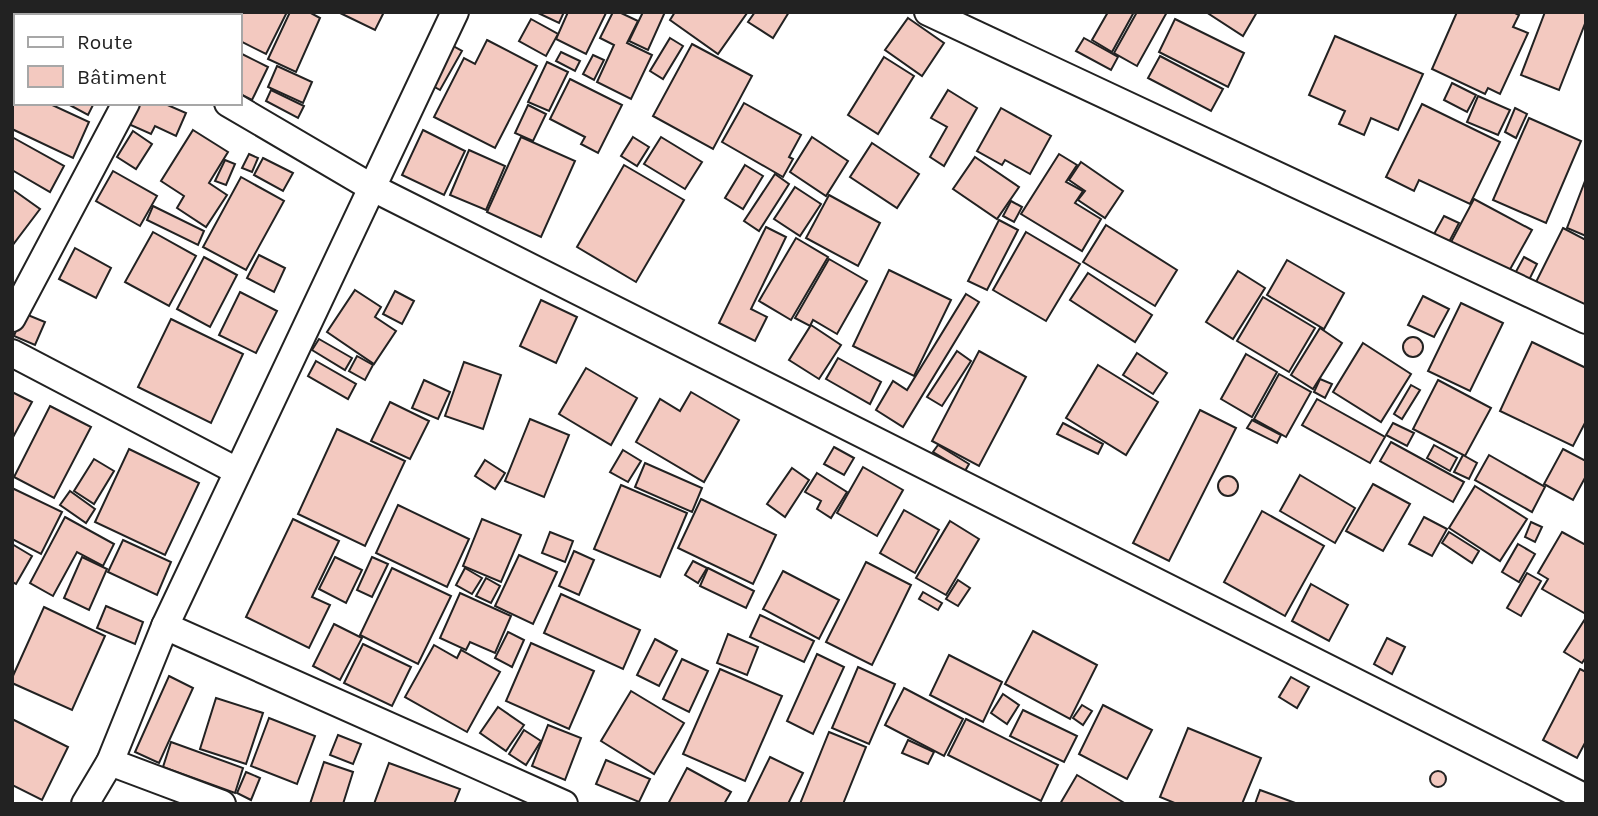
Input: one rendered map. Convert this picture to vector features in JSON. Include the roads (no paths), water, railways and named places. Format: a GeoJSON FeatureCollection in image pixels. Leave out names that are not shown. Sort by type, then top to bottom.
{"type":"FeatureCollection","features":[{"type":"Feature","properties":{"kind":"street"},"geometry":{"type":"LineString","coordinates":[[85,804],[110,761],[165,626],[455,12]]}},
{"type":"Feature","properties":{"kind":"street"},"geometry":{"type":"LineString","coordinates":[[928,12],[1586,320]]}},
{"type":"Feature","properties":{"kind":"street"},"geometry":{"type":"LineString","coordinates":[[12,318],[125,105]]}},
{"type":"Feature","properties":{"kind":"street"},"geometry":{"type":"LineString","coordinates":[[231,105],[371,187],[1586,798]]}},
{"type":"Feature","properties":{"kind":"street"},"geometry":{"type":"LineString","coordinates":[[12,353],[237,471]]}},
{"type":"Feature","properties":{"kind":"street"},"geometry":{"type":"LineString","coordinates":[[165,626],[521,795],[564,804]]}},
{"type":"Feature","properties":{"kind":"street"},"geometry":{"type":"LineString","coordinates":[[110,761],[222,804]]}}]}
